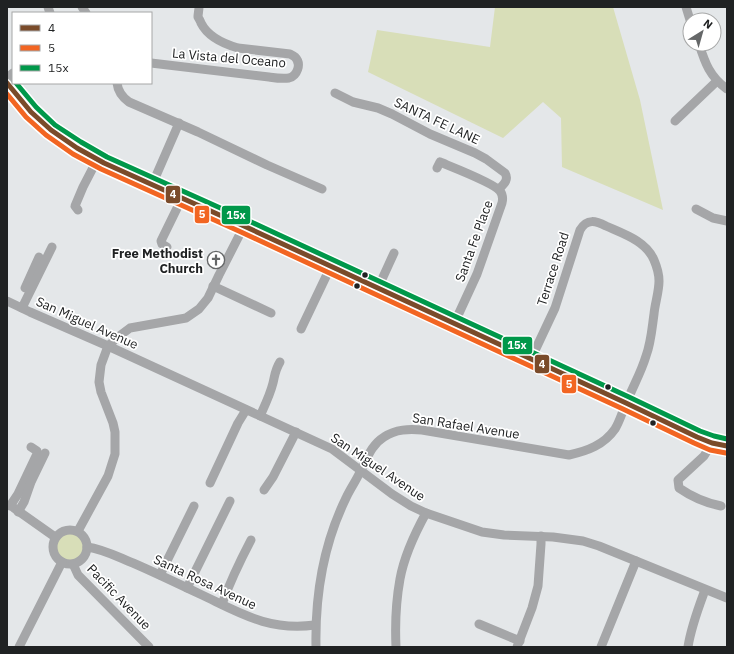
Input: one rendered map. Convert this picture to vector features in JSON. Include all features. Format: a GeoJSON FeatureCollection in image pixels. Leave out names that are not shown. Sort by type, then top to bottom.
{"type":"FeatureCollection","features":[{"type":"Feature","properties":{"kind":"main road"},"geometry":{"type":"LineString","coordinates":[[7,83],[36,116],[69,143],[84,153],[332,266],[697,437],[712,443],[727,446]]}},
{"type":"Feature","properties":{"kind":"street","name":"La Vista del Oceano"},"geometry":{"type":"LineString","coordinates":[[152,63],[281,78],[293,76],[297,71],[298,64],[296,58],[290,54],[238,48],[222,42],[209,33],[203,26],[198,17],[199,7]]}},
{"type":"Feature","properties":{"kind":"street"},"geometry":{"type":"LineString","coordinates":[[702,52],[707,67],[717,81],[727,89]]}},
{"type":"Feature","properties":{"kind":"street"},"geometry":{"type":"LineString","coordinates":[[675,121],[717,81]]}},
{"type":"Feature","properties":{"kind":"street"},"geometry":{"type":"LineString","coordinates":[[117,84],[120,93],[126,99],[322,189]]}},
{"type":"Feature","properties":{"kind":"street","name":"SANTA FE LANE"},"geometry":{"type":"LineString","coordinates":[[335,93],[353,102],[378,108],[392,114],[430,134],[486,159],[505,173],[507,177],[505,183],[499,189]]}},
{"type":"Feature","properties":{"kind":"street"},"geometry":{"type":"LineString","coordinates":[[152,185],[179,123]]}},
{"type":"Feature","properties":{"kind":"street"},"geometry":{"type":"LineString","coordinates":[[78,210],[75,206],[83,187],[98,160]]}},
{"type":"Feature","properties":{"kind":"street","name":"Santa Fe Place"},"geometry":{"type":"LineString","coordinates":[[437,168],[440,162],[467,173],[499,189],[502,195],[502,203],[477,274],[454,324]]}},
{"type":"Feature","properties":{"kind":"street"},"geometry":{"type":"LineString","coordinates":[[167,247],[162,244],[162,241],[182,198]]}},
{"type":"Feature","properties":{"kind":"street"},"geometry":{"type":"LineString","coordinates":[[696,209],[713,218],[727,220]]}},
{"type":"Feature","properties":{"kind":"street","name":"Terrace Road"},"geometry":{"type":"LineString","coordinates":[[531,359],[555,308],[582,226],[589,222],[597,222],[632,237],[645,247],[651,254],[658,270],[659,283],[647,355],[626,403]]}},
{"type":"Feature","properties":{"kind":"street"},"geometry":{"type":"LineString","coordinates":[[78,531],[108,476],[115,454],[116,441],[114,428],[99,382],[101,365],[108,346],[118,336],[130,328],[186,318],[199,309],[208,298],[244,226]]}},
{"type":"Feature","properties":{"kind":"street"},"geometry":{"type":"LineString","coordinates":[[19,307],[52,247]]}},
{"type":"Feature","properties":{"kind":"street"},"geometry":{"type":"LineString","coordinates":[[378,288],[394,253]]}},
{"type":"Feature","properties":{"kind":"street"},"geometry":{"type":"LineString","coordinates":[[19,307],[39,257]]}},
{"type":"Feature","properties":{"kind":"street"},"geometry":{"type":"LineString","coordinates":[[301,329],[332,266]]}},
{"type":"Feature","properties":{"kind":"street"},"geometry":{"type":"LineString","coordinates":[[213,286],[271,313]]}},
{"type":"Feature","properties":{"kind":"street","name":"San Miguel Avenue"},"geometry":{"type":"LineString","coordinates":[[7,301],[332,449],[392,494],[411,506],[426,513],[482,532],[504,535],[574,539],[599,546],[727,598]]}},
{"type":"Feature","properties":{"kind":"street"},"geometry":{"type":"LineString","coordinates":[[260,416],[269,397],[276,368],[280,362]]}},
{"type":"Feature","properties":{"kind":"street","name":"San Rafael Avenue"},"geometry":{"type":"LineString","coordinates":[[316,647],[317,603],[320,580],[330,537],[346,498],[361,471],[366,457],[378,441],[390,434],[405,429],[422,430],[569,455],[590,449],[607,437],[615,429],[626,403]]}},
{"type":"Feature","properties":{"kind":"street"},"geometry":{"type":"LineString","coordinates":[[210,483],[238,423],[246,410]]}},
{"type":"Feature","properties":{"kind":"street"},"geometry":{"type":"LineString","coordinates":[[264,490],[296,432]]}},
{"type":"Feature","properties":{"kind":"street"},"geometry":{"type":"LineString","coordinates":[[712,443],[704,456],[678,480],[679,488],[700,500],[722,506]]}},
{"type":"Feature","properties":{"kind":"street"},"geometry":{"type":"LineString","coordinates":[[31,446],[37,451],[37,454],[18,494],[9,505],[55,537]]}},
{"type":"Feature","properties":{"kind":"street"},"geometry":{"type":"LineString","coordinates":[[18,512],[46,453]]}},
{"type":"Feature","properties":{"kind":"street"},"geometry":{"type":"LineString","coordinates":[[187,588],[230,501]]}},
{"type":"Feature","properties":{"kind":"street"},"geometry":{"type":"LineString","coordinates":[[160,575],[194,506]]}},
{"type":"Feature","properties":{"kind":"street"},"geometry":{"type":"LineString","coordinates":[[396,647],[396,615],[400,579],[413,540],[426,513]]}},
{"type":"Feature","properties":{"kind":"street"},"geometry":{"type":"LineString","coordinates":[[61,531],[78,531],[84,536],[87,543],[86,552],[82,559],[77,563],[69,564],[62,562],[56,557],[53,550],[55,537],[61,531]]}},
{"type":"Feature","properties":{"kind":"street"},"geometry":{"type":"LineString","coordinates":[[479,624],[518,644],[532,608],[538,586],[540,536]]}},
{"type":"Feature","properties":{"kind":"street"},"geometry":{"type":"LineString","coordinates":[[222,604],[241,558],[251,540]]}},
{"type":"Feature","properties":{"kind":"street","name":"Santa Rosa Avenue"},"geometry":{"type":"LineString","coordinates":[[87,547],[99,549],[160,575],[248,617],[266,623],[293,626],[316,625]]}},
{"type":"Feature","properties":{"kind":"street"},"geometry":{"type":"LineString","coordinates":[[601,647],[636,561]]}},
{"type":"Feature","properties":{"kind":"street"},"geometry":{"type":"LineString","coordinates":[[19,647],[62,562]]}},
{"type":"Feature","properties":{"kind":"street","name":"Pacific Avenue"},"geometry":{"type":"LineString","coordinates":[[73,564],[78,575],[149,647]]}},
{"type":"Feature","properties":{"kind":"street"},"geometry":{"type":"LineString","coordinates":[[688,647],[690,634],[705,590]]}},
{"type":"Feature","properties":{"kind":"green space"},"geometry":{"type":"Polygon","coordinates":[[[495,7],[613,7],[640,100],[663,210],[562,167],[561,118],[543,102],[503,138],[368,72],[377,30],[490,47],[495,7]]]}},
{"type":"Feature","properties":{"kind":"green space"},"geometry":{"type":"Polygon","coordinates":[[[67,530],[73,530],[77,531],[84,537],[87,547],[86,554],[80,561],[73,564],[67,564],[63,563],[56,557],[53,550],[53,544],[54,540],[60,533],[67,530]]]}},
{"type":"Feature","properties":{"kind":"transit line","name":"4"},"geometry":{"type":"LineString","coordinates":[[7,83],[31,112],[51,130],[77,148],[104,163],[244,226],[697,437],[712,443],[727,446]]}},
{"type":"Feature","properties":{"kind":"transit line","name":"15x"},"geometry":{"type":"LineString","coordinates":[[17,84],[36,107],[55,125],[107,157],[247,220],[700,431],[727,439]]}},
{"type":"Feature","properties":{"kind":"transit line","name":"5"},"geometry":{"type":"LineString","coordinates":[[7,94],[26,117],[46,135],[73,154],[101,169],[241,232],[694,443],[710,450],[726,453]]}},
{"type":"Feature","properties":{"kind":"place","name":"Free Methodist Church"},"geometry":{"type":"Point","coordinates":[216,260]}}]}
